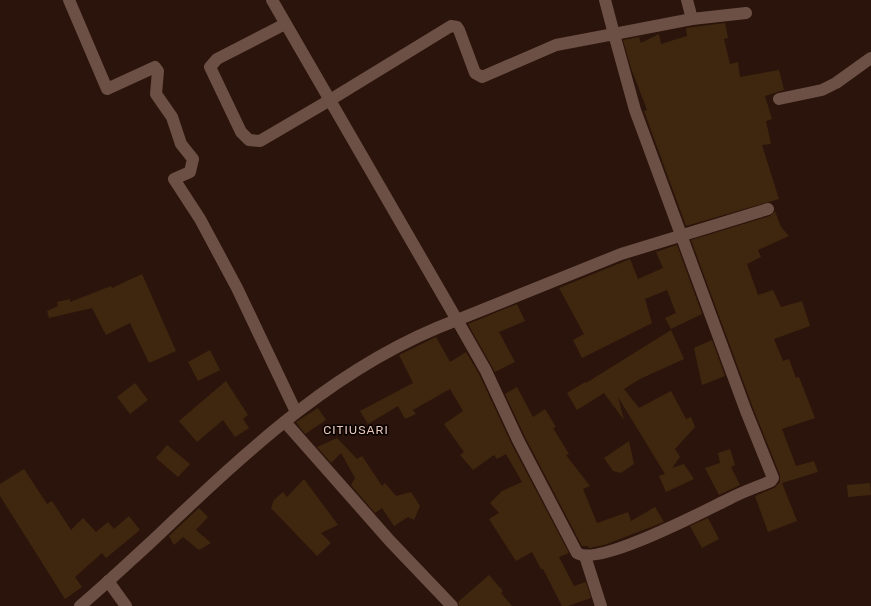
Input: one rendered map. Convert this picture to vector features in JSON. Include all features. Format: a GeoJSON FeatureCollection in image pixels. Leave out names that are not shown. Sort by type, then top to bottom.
{"type":"FeatureCollection","features":[{"type":"Feature","properties":{"kind":"street"},"geometry":{"type":"LineString","coordinates":[[68,0],[107,89],[155,67],[158,71],[156,94],[172,117],[181,144],[193,159],[190,172],[174,179],[200,219],[237,288],[296,412]]}},
{"type":"Feature","properties":{"kind":"street"},"geometry":{"type":"LineString","coordinates":[[272,0],[486,371],[518,440],[577,553],[585,556],[645,539],[730,498],[771,481],[773,478],[748,417],[680,237],[635,110],[605,0]]}},
{"type":"Feature","properties":{"kind":"street"},"geometry":{"type":"LineString","coordinates":[[687,0],[692,19]]}},
{"type":"Feature","properties":{"kind":"street"},"geometry":{"type":"LineString","coordinates":[[286,24],[217,59],[210,67],[241,132],[249,140],[260,141],[451,26],[457,27],[459,30],[475,73],[482,77],[556,45],[692,19],[746,13]]}},
{"type":"Feature","properties":{"kind":"street"},"geometry":{"type":"LineString","coordinates":[[779,99],[822,90],[836,84],[871,58]]}},
{"type":"Feature","properties":{"kind":"street"},"geometry":{"type":"LineString","coordinates":[[80,606],[214,483],[296,412],[359,367],[412,339],[621,254],[768,209]]}},
{"type":"Feature","properties":{"kind":"street"},"geometry":{"type":"LineString","coordinates":[[285,422],[390,541],[452,606]]}},
{"type":"Feature","properties":{"kind":"street"},"geometry":{"type":"LineString","coordinates":[[585,556],[601,606]]}},
{"type":"Feature","properties":{"kind":"street"},"geometry":{"type":"LineString","coordinates":[[108,581],[126,606]]}},
{"type":"Feature","properties":{"kind":"building"},"geometry":{"type":"Polygon","coordinates":[[[725,23],[728,38],[724,39],[730,64],[738,62],[740,77],[779,70],[784,90],[765,96],[772,119],[766,121],[771,144],[762,145],[779,199],[686,226],[644,111],[647,110],[631,68],[623,40],[639,37],[641,43],[659,34],[661,44],[687,36],[686,28],[725,23]]]}},
{"type":"Feature","properties":{"kind":"building"},"geometry":{"type":"Polygon","coordinates":[[[775,211],[781,227],[789,236],[758,250],[761,257],[747,264],[758,295],[773,290],[781,307],[802,301],[810,326],[774,339],[783,361],[789,359],[796,378],[799,377],[815,418],[782,429],[796,466],[814,461],[818,472],[782,483],[797,521],[768,532],[755,496],[774,488],[780,482],[780,475],[753,408],[691,240],[770,216],[775,211]]]}},
{"type":"Feature","properties":{"kind":"building"},"geometry":{"type":"Polygon","coordinates":[[[677,245],[702,314],[671,329],[665,318],[676,313],[667,290],[645,299],[652,323],[582,358],[573,340],[584,334],[559,288],[630,259],[638,279],[663,268],[656,252],[677,245]]]}},
{"type":"Feature","properties":{"kind":"building"},"geometry":{"type":"Polygon","coordinates":[[[142,274],[176,351],[149,363],[130,323],[106,335],[92,308],[49,318],[47,311],[58,306],[57,302],[70,299],[70,302],[111,286],[112,288],[142,274]]]}},
{"type":"Feature","properties":{"kind":"building"},"geometry":{"type":"Polygon","coordinates":[[[517,304],[525,321],[499,332],[515,362],[495,372],[468,324],[517,304]]]}},
{"type":"Feature","properties":{"kind":"building"},"geometry":{"type":"Polygon","coordinates":[[[671,330],[684,359],[640,379],[624,389],[639,408],[671,391],[686,419],[691,417],[695,427],[675,449],[680,457],[672,468],[684,464],[694,479],[666,492],[659,476],[665,474],[618,397],[624,420],[604,393],[577,410],[567,393],[585,382],[586,383],[671,330]]]}},
{"type":"Feature","properties":{"kind":"building"},"geometry":{"type":"Polygon","coordinates":[[[436,337],[450,362],[466,352],[479,374],[511,443],[569,553],[559,557],[574,586],[586,582],[591,598],[568,606],[562,606],[543,569],[541,569],[532,552],[516,561],[489,519],[499,513],[490,503],[502,491],[522,482],[506,454],[497,459],[494,455],[473,470],[460,455],[464,452],[444,424],[463,411],[450,389],[413,410],[416,414],[405,419],[398,406],[368,424],[360,411],[413,383],[399,355],[436,337]]]}},
{"type":"Feature","properties":{"kind":"building"},"geometry":{"type":"Polygon","coordinates":[[[712,340],[725,376],[702,385],[694,348],[712,340]]]}},
{"type":"Feature","properties":{"kind":"building"},"geometry":{"type":"Polygon","coordinates":[[[210,350],[220,370],[198,381],[188,362],[210,350]]]}},
{"type":"Feature","properties":{"kind":"building"},"geometry":{"type":"Polygon","coordinates":[[[226,381],[248,415],[243,419],[249,428],[235,437],[223,420],[197,442],[179,421],[226,381]]]}},
{"type":"Feature","properties":{"kind":"building"},"geometry":{"type":"Polygon","coordinates":[[[135,383],[148,400],[130,414],[117,397],[135,383]]]}},
{"type":"Feature","properties":{"kind":"building"},"geometry":{"type":"Polygon","coordinates":[[[517,387],[533,417],[545,409],[556,427],[553,428],[569,454],[566,455],[590,486],[583,489],[597,523],[628,512],[631,521],[655,507],[664,522],[604,545],[589,548],[588,546],[582,546],[525,437],[505,394],[517,387]]]}},
{"type":"Feature","properties":{"kind":"building"},"geometry":{"type":"Polygon","coordinates":[[[318,408],[326,420],[305,434],[296,422],[318,408]]]}},
{"type":"Feature","properties":{"kind":"building"},"geometry":{"type":"Polygon","coordinates":[[[337,438],[357,459],[362,456],[382,486],[385,483],[396,496],[411,492],[420,506],[414,520],[408,517],[394,526],[382,508],[375,513],[351,485],[355,478],[341,453],[331,463],[317,447],[337,438]]]}},
{"type":"Feature","properties":{"kind":"building"},"geometry":{"type":"Polygon","coordinates":[[[629,441],[634,464],[621,473],[613,471],[604,458],[629,441]]]}},
{"type":"Feature","properties":{"kind":"building"},"geometry":{"type":"Polygon","coordinates":[[[167,445],[190,464],[178,477],[156,458],[167,445]]]}},
{"type":"Feature","properties":{"kind":"building"},"geometry":{"type":"Polygon","coordinates":[[[730,449],[735,465],[731,467],[740,485],[719,495],[705,468],[720,463],[718,453],[730,449]]]}},
{"type":"Feature","properties":{"kind":"building"},"geometry":{"type":"Polygon","coordinates":[[[24,469],[47,504],[52,501],[71,530],[83,518],[96,532],[108,522],[114,529],[129,516],[140,530],[106,558],[102,553],[75,577],[82,587],[65,599],[0,496],[0,484],[24,469]]]}},
{"type":"Feature","properties":{"kind":"building"},"geometry":{"type":"Polygon","coordinates":[[[304,479],[338,525],[321,533],[331,543],[317,556],[271,508],[274,500],[283,492],[287,497],[304,479]]]}},
{"type":"Feature","properties":{"kind":"building"},"geometry":{"type":"Polygon","coordinates":[[[870,483],[871,495],[848,497],[847,485],[870,483]]]}},
{"type":"Feature","properties":{"kind":"building"},"geometry":{"type":"Polygon","coordinates":[[[199,508],[208,517],[196,530],[211,543],[199,550],[183,537],[174,545],[169,536],[199,508]]]}},
{"type":"Feature","properties":{"kind":"building"},"geometry":{"type":"Polygon","coordinates":[[[708,518],[719,539],[702,548],[690,526],[708,518]]]}},
{"type":"Feature","properties":{"kind":"building"},"geometry":{"type":"Polygon","coordinates":[[[489,575],[503,591],[501,593],[512,606],[459,606],[458,602],[489,575]]]}},
{"type":"Feature","properties":{"kind":"district","name":"CITIUSARI"},"geometry":{"type":"Point","coordinates":[356,430]}}]}
